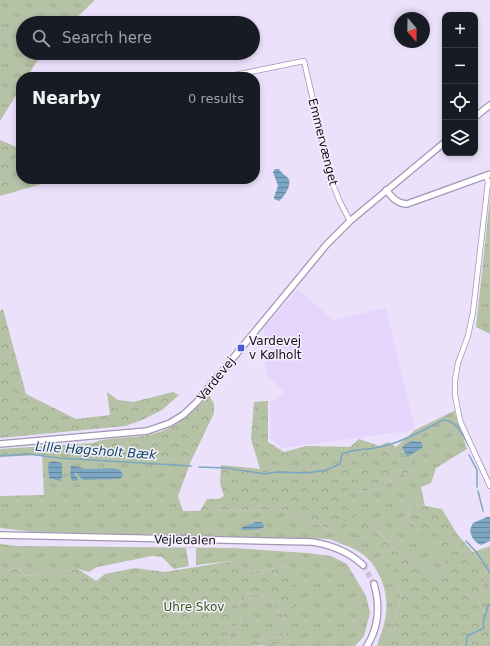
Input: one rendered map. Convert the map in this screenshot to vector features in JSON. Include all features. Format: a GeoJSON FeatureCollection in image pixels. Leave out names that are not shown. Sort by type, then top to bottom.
{"type":"FeatureCollection","features":[{"type":"Feature","properties":{"kind":"street","name":"Emmervænget"},"geometry":{"type":"LineString","coordinates":[[250,72],[304,61],[332,182],[350,221]]}},
{"type":"Feature","properties":{"kind":"street"},"geometry":{"type":"LineString","coordinates":[[478,114],[490,104]]}},
{"type":"Feature","properties":{"kind":"street","name":"Vardevej"},"geometry":{"type":"LineString","coordinates":[[0,444],[147,430],[170,423],[183,415],[196,403],[327,244],[350,221],[442,144]]}},
{"type":"Feature","properties":{"kind":"street"},"geometry":{"type":"LineString","coordinates":[[386,190],[395,200],[401,204],[407,204],[488,174],[473,312],[468,336],[458,363],[455,380],[455,395],[460,421],[490,486]]}},
{"type":"Feature","properties":{"kind":"street","name":"Vejledalen"},"geometry":{"type":"LineString","coordinates":[[0,535],[312,542],[337,547],[351,555],[363,565]]}},
{"type":"Feature","properties":{"kind":"street"},"geometry":{"type":"LineString","coordinates":[[367,646],[374,632],[377,618],[378,602],[374,584]]}},
{"type":"Feature","properties":{"kind":"shaded area"},"geometry":{"type":"Polygon","coordinates":[[[298,289],[333,320],[386,308],[415,430],[283,448],[271,439],[270,403],[284,392],[266,373],[264,329],[298,289]]]}},
{"type":"Feature","properties":{"kind":"green space"},"geometry":{"type":"Polygon","coordinates":[[[0,0],[95,0],[78,16],[16,16],[16,60],[39,60],[30,72],[16,72],[16,95],[0,121],[0,0]]]}},
{"type":"Feature","properties":{"kind":"green space"},"geometry":{"type":"Polygon","coordinates":[[[0,140],[16,147],[16,184],[42,184],[0,196],[0,140]]]}},
{"type":"Feature","properties":{"kind":"green space"},"geometry":{"type":"Polygon","coordinates":[[[490,198],[490,334],[476,327],[490,198]]]}},
{"type":"Feature","properties":{"kind":"green space"},"geometry":{"type":"Polygon","coordinates":[[[3,309],[26,394],[76,419],[110,415],[107,392],[118,400],[133,402],[173,392],[179,395],[162,410],[142,420],[125,426],[0,438],[0,311],[3,309]]]}},
{"type":"Feature","properties":{"kind":"green space"},"geometry":{"type":"Polygon","coordinates":[[[209,395],[214,404],[214,413],[191,461],[123,456],[92,447],[48,449],[42,455],[0,457],[0,449],[93,443],[107,439],[157,433],[176,425],[209,395]]]}},
{"type":"Feature","properties":{"kind":"green space"},"geometry":{"type":"Polygon","coordinates":[[[268,401],[268,442],[284,452],[306,446],[350,447],[359,439],[379,446],[388,442],[396,447],[402,463],[414,460],[418,470],[397,476],[378,490],[342,491],[355,515],[339,534],[286,510],[200,511],[207,499],[218,499],[224,496],[220,483],[221,465],[260,469],[251,439],[254,402],[268,401]]]}},
{"type":"Feature","properties":{"kind":"green space"},"geometry":{"type":"Polygon","coordinates":[[[454,411],[467,449],[436,468],[431,483],[421,487],[425,506],[410,503],[408,519],[447,559],[435,577],[395,549],[369,523],[357,541],[374,544],[391,566],[399,584],[400,597],[397,612],[384,641],[380,646],[377,646],[385,622],[386,613],[386,595],[381,578],[365,556],[355,549],[329,539],[35,532],[0,528],[0,496],[44,495],[42,455],[48,449],[92,447],[123,456],[191,461],[178,496],[183,511],[286,510],[339,534],[342,490],[378,490],[397,476],[417,470],[402,464],[396,447],[415,430],[454,411]]]}},
{"type":"Feature","properties":{"kind":"green space"},"geometry":{"type":"Polygon","coordinates":[[[410,503],[442,509],[457,534],[487,568],[479,601],[490,621],[490,646],[380,646],[391,627],[397,612],[400,597],[399,585],[394,572],[374,545],[357,541],[355,527],[369,523],[395,549],[435,577],[446,559],[408,519],[410,503]]]}},
{"type":"Feature","properties":{"kind":"green space"},"geometry":{"type":"Polygon","coordinates":[[[0,544],[18,546],[233,548],[331,556],[347,564],[366,596],[370,613],[364,636],[355,646],[261,646],[291,641],[288,566],[251,572],[232,561],[196,565],[196,548],[186,548],[189,566],[174,569],[162,557],[152,556],[97,567],[89,572],[78,569],[26,576],[17,567],[0,575],[0,544]]]}},
{"type":"Feature","properties":{"kind":"green space"},"geometry":{"type":"Polygon","coordinates":[[[490,546],[490,621],[479,601],[487,568],[473,552],[490,546]]]}},
{"type":"Feature","properties":{"kind":"green space","name":"Uhre Skov"},"geometry":{"type":"Polygon","coordinates":[[[232,561],[251,572],[288,566],[301,637],[279,643],[241,646],[240,644],[287,634],[282,614],[268,598],[248,593],[238,607],[242,617],[240,623],[227,630],[232,646],[0,646],[0,575],[17,567],[26,576],[78,569],[96,581],[105,574],[135,568],[165,572],[232,561]]]}},
{"type":"Feature","properties":{"kind":"green space"},"geometry":{"type":"Polygon","coordinates":[[[248,593],[268,598],[282,614],[287,634],[241,644],[241,646],[232,646],[227,630],[240,623],[242,617],[238,607],[248,593]]]}},
{"type":"Feature","properties":{"kind":"water"},"geometry":{"type":"Polygon","coordinates":[[[275,169],[279,169],[289,181],[289,187],[279,201],[274,199],[278,186],[273,172],[275,169]]]}},
{"type":"Feature","properties":{"kind":"water"},"geometry":{"type":"Polygon","coordinates":[[[413,441],[421,442],[423,447],[407,457],[402,447],[413,441]]]}},
{"type":"Feature","properties":{"kind":"water"},"geometry":{"type":"Polygon","coordinates":[[[53,461],[62,463],[62,477],[60,481],[49,478],[48,463],[53,461]]]}},
{"type":"Feature","properties":{"kind":"water"},"geometry":{"type":"Polygon","coordinates":[[[71,465],[86,469],[113,468],[120,470],[123,475],[118,479],[83,480],[75,472],[75,475],[79,480],[72,481],[70,474],[71,465]]]}},
{"type":"Feature","properties":{"kind":"water"},"geometry":{"type":"Polygon","coordinates":[[[490,517],[490,541],[481,545],[473,539],[470,530],[473,523],[490,517]]]}},
{"type":"Feature","properties":{"kind":"water"},"geometry":{"type":"Polygon","coordinates":[[[256,522],[261,522],[264,527],[253,530],[241,529],[241,528],[256,522]]]}},
{"type":"Feature","properties":{"kind":"waterway","name":"Lille Høgsholt Bæk"},"geometry":{"type":"LineString","coordinates":[[199,467],[226,468],[265,474],[277,472],[306,473],[326,470],[340,464],[342,454],[350,451],[375,448],[393,443],[410,437],[443,420],[456,426],[462,433],[469,446]]}},
{"type":"Feature","properties":{"kind":"waterway","name":"Lille Høgsholt Bæk"},"geometry":{"type":"LineString","coordinates":[[0,456],[29,454],[59,458],[191,466]]}},
{"type":"Feature","properties":{"kind":"waterway","name":"Lille Høgsholt Bæk"},"geometry":{"type":"LineString","coordinates":[[469,455],[477,470],[477,487]]}},
{"type":"Feature","properties":{"kind":"waterway","name":"Lille Høgsholt Bæk"},"geometry":{"type":"LineString","coordinates":[[478,491],[483,511]]}},
{"type":"Feature","properties":{"kind":"waterway","name":"Lille Høgsholt Bæk"},"geometry":{"type":"LineString","coordinates":[[466,541],[477,553],[490,573]]}},
{"type":"Feature","properties":{"kind":"waterway","name":"Lille Høgsholt Bæk"},"geometry":{"type":"LineString","coordinates":[[466,646],[467,636],[484,628],[483,623],[490,604]]}},
{"type":"Feature","properties":{"kind":"tunnel"},"geometry":{"type":"LineString","coordinates":[[363,565],[374,584]]}},
{"type":"Feature","properties":{"kind":"place","name":"Vardevej v Kølholt"},"geometry":{"type":"Point","coordinates":[241,348]}}]}
